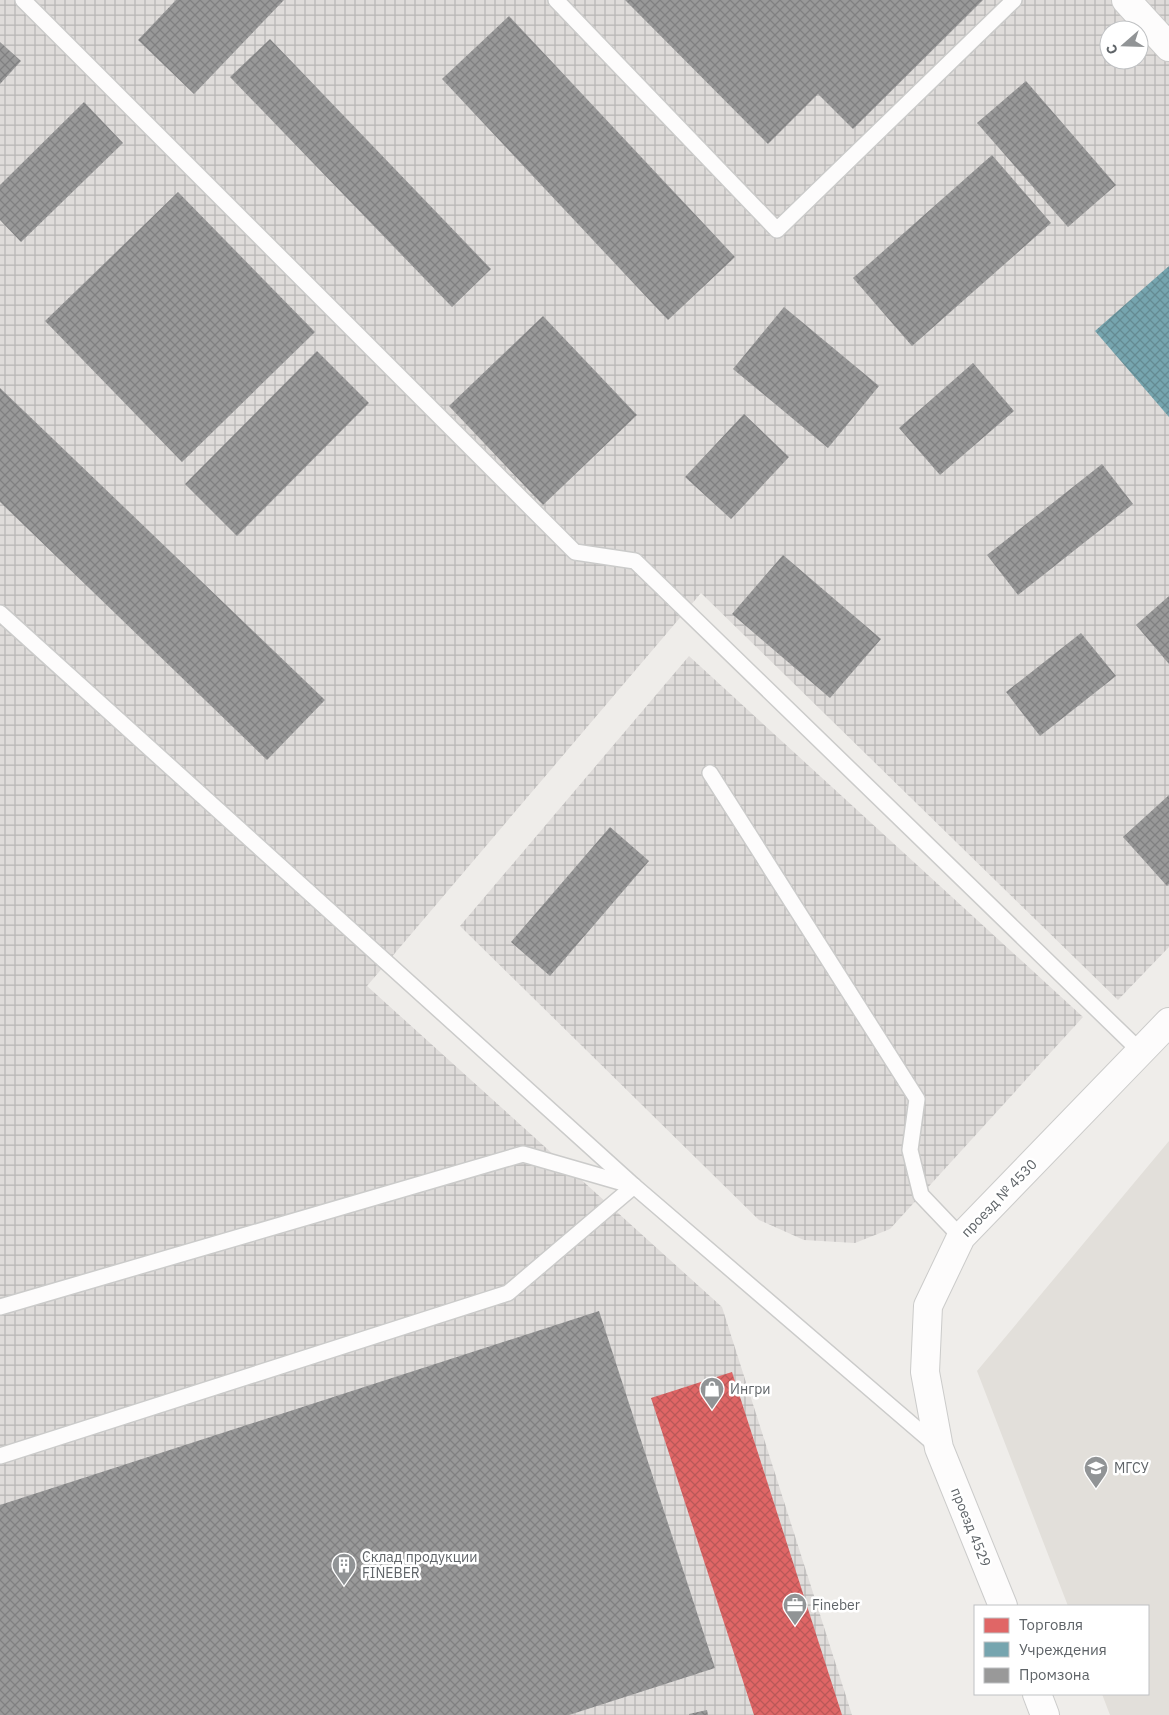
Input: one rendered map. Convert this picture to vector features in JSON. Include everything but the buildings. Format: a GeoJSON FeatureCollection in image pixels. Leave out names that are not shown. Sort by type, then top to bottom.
{"type":"FeatureCollection","features":[{"type":"Feature","properties":{"kind":"street"},"geometry":{"type":"LineString","coordinates":[[1126,0],[1169,47]]}},
{"type":"Feature","properties":{"kind":"street","name":"проезд № 4530"},"geometry":{"type":"LineString","coordinates":[[939,1448],[925,1372],[928,1306],[961,1237],[1169,1022]]}},
{"type":"Feature","properties":{"kind":"street","name":"проезд 4529"},"geometry":{"type":"LineString","coordinates":[[939,1448],[1003,1605]]}},
{"type":"Feature","properties":{"kind":"street"},"geometry":{"type":"LineString","coordinates":[[1037,1695],[1045,1715]]}},
{"type":"Feature","properties":{"kind":"lane"},"geometry":{"type":"LineString","coordinates":[[23,0],[575,552],[635,561],[1140,1051]]}},
{"type":"Feature","properties":{"kind":"lane"},"geometry":{"type":"LineString","coordinates":[[556,0],[777,230],[1014,0]]}},
{"type":"Feature","properties":{"kind":"lane"},"geometry":{"type":"LineString","coordinates":[[0,613],[634,1186],[939,1448]]}},
{"type":"Feature","properties":{"kind":"lane"},"geometry":{"type":"LineString","coordinates":[[710,773],[918,1099],[910,1150],[921,1195],[961,1237]]}},
{"type":"Feature","properties":{"kind":"lane"},"geometry":{"type":"LineString","coordinates":[[0,1307],[523,1154],[634,1186]]}},
{"type":"Feature","properties":{"kind":"lane"},"geometry":{"type":"LineString","coordinates":[[0,1456],[508,1293],[634,1186]]}},
{"type":"Feature","properties":{"kind":"shaded area"},"geometry":{"type":"Polygon","coordinates":[[[0,0],[1169,0],[1169,947],[1118,1000],[701,593],[367,986],[722,1307],[852,1715],[0,1715],[0,0]]]}},
{"type":"Feature","properties":{"kind":"shaded area"},"geometry":{"type":"Polygon","coordinates":[[[689,656],[1083,1017],[890,1229],[855,1243],[804,1240],[759,1220],[460,926],[689,656]]]}},
{"type":"Feature","properties":{"kind":"shaded area","name":"МГСУ"},"geometry":{"type":"Polygon","coordinates":[[[1169,1141],[1169,1715],[1110,1715],[1102,1695],[1149,1695],[1149,1605],[1068,1605],[977,1371],[1169,1141]]]}},
{"type":"Feature","properties":{"kind":"place","name":"Ингри"},"geometry":{"type":"Point","coordinates":[712,1410]}},
{"type":"Feature","properties":{"kind":"place","name":"МГСУ"},"geometry":{"type":"Point","coordinates":[1096,1489]}},
{"type":"Feature","properties":{"kind":"place","name":"Склад продукции FINEBER"},"geometry":{"type":"Point","coordinates":[344,1586]}},
{"type":"Feature","properties":{"kind":"place","name":"Fineber"},"geometry":{"type":"Point","coordinates":[795,1626]}}]}
